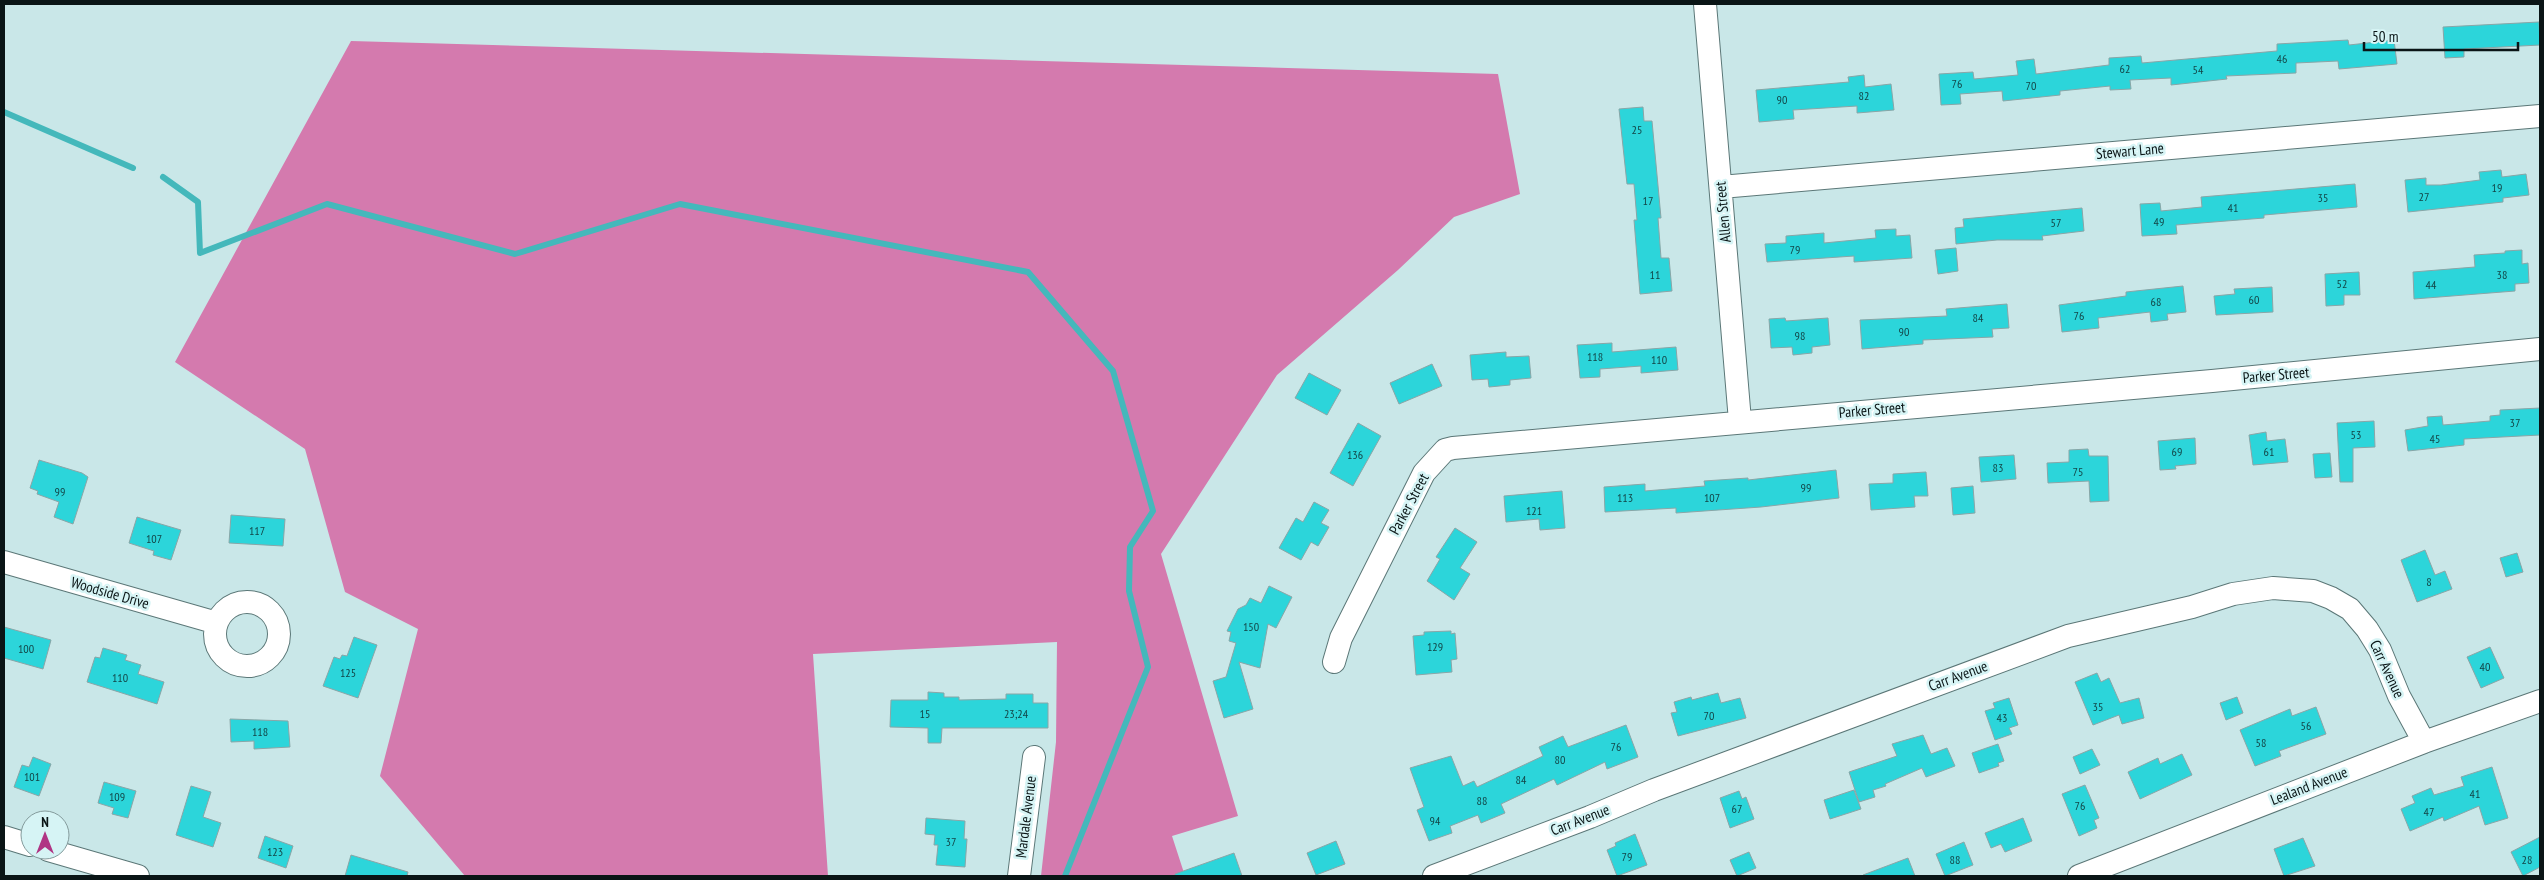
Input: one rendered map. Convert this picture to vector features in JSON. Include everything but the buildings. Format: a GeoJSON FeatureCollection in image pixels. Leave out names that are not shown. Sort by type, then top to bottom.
{"type":"FeatureCollection","features":[{"type":"Feature","properties":{"kind":"street","name":"Allen Street"},"geometry":{"type":"LineString","coordinates":[[1705,4],[1740,421]]}},
{"type":"Feature","properties":{"kind":"street","name":"Stewart Lane"},"geometry":{"type":"LineString","coordinates":[[1720,187],[2540,116]]}},
{"type":"Feature","properties":{"kind":"street","name":"Parker Street"},"geometry":{"type":"LineString","coordinates":[[1334,662],[1341,638],[1424,473],[1445,450],[1740,421],[2212,381],[2540,349]]}},
{"type":"Feature","properties":{"kind":"street","name":"Woodside Drive"},"geometry":{"type":"LineString","coordinates":[[4,562],[216,623]]}},
{"type":"Feature","properties":{"kind":"street","name":"Carr Avenue"},"geometry":{"type":"LineString","coordinates":[[1434,876],[1682,780],[2068,636],[2192,607],[2253,589],[2273,588],[2313,591],[2340,602],[2350,609],[2367,629],[2380,650],[2399,696],[2424,742]]}},
{"type":"Feature","properties":{"kind":"street","name":"Lealand Avenue"},"geometry":{"type":"LineString","coordinates":[[2079,876],[2424,742],[2540,700]]}},
{"type":"Feature","properties":{"kind":"street","name":"Mardale Avenue"},"geometry":{"type":"LineString","coordinates":[[1019,876],[1034,757]]}},
{"type":"Feature","properties":{"kind":"street"},"geometry":{"type":"LineString","coordinates":[[4,837],[20,842]]}},
{"type":"Feature","properties":{"kind":"street"},"geometry":{"type":"LineString","coordinates":[[70,856],[138,876]]}},
{"type":"Feature","properties":{"kind":"shaded area"},"geometry":{"type":"Polygon","coordinates":[[[351,41],[1498,74],[1520,194],[1454,217],[1398,270],[1277,375],[1161,554],[1238,816],[1172,836],[1185,876],[1041,876],[1056,742],[1057,642],[813,654],[828,876],[465,876],[380,776],[418,629],[345,592],[305,449],[175,362],[351,41]]]}},
{"type":"Feature","properties":{"kind":"waterway"},"geometry":{"type":"LineString","coordinates":[[4,112],[133,168]]}},
{"type":"Feature","properties":{"kind":"waterway"},"geometry":{"type":"LineString","coordinates":[[163,177],[198,202],[200,253],[327,204],[515,254],[680,204],[1028,272],[1113,371],[1153,511],[1130,547],[1129,591],[1148,667],[1065,876]]}}]}
